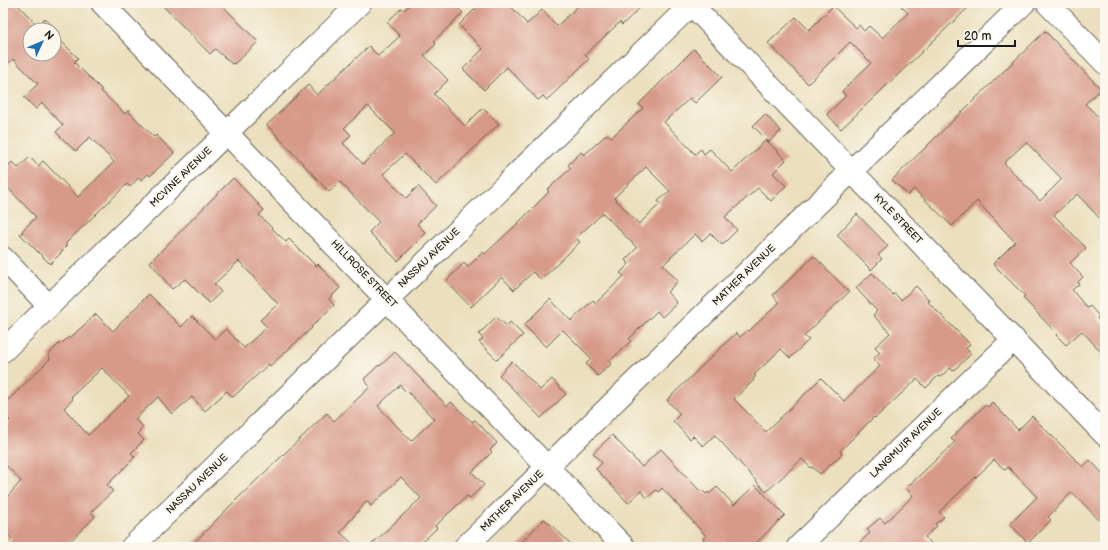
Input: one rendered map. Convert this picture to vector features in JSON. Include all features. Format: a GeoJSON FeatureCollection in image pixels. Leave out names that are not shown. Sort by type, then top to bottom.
{"type":"FeatureCollection","features":[{"type":"Feature","properties":{"kind":"street","name":"HILLROSE STREET"},"geometry":{"type":"LineString","coordinates":[[102,3],[624,547]]}},
{"type":"Feature","properties":{"kind":"street","name":"MCVINE AVENUE"},"geometry":{"type":"LineString","coordinates":[[3,351],[360,3]]}},
{"type":"Feature","properties":{"kind":"street","name":"KYLE STREET"},"geometry":{"type":"LineString","coordinates":[[692,3],[1105,435]]}},
{"type":"Feature","properties":{"kind":"street","name":"NASSAU AVENUE"},"geometry":{"type":"LineString","coordinates":[[132,547],[692,3]]}},
{"type":"Feature","properties":{"kind":"street","name":"MATHER AVENUE"},"geometry":{"type":"LineString","coordinates":[[465,547],[1024,3]]}},
{"type":"Feature","properties":{"kind":"street"},"geometry":{"type":"LineString","coordinates":[[1047,3],[1105,63]]}},
{"type":"Feature","properties":{"kind":"street"},"geometry":{"type":"LineString","coordinates":[[3,258],[49,306]]}},
{"type":"Feature","properties":{"kind":"street","name":"LANGMUIR AVENUE"},"geometry":{"type":"LineString","coordinates":[[798,547],[1014,339]]}},
{"type":"Feature","properties":{"kind":"building"},"geometry":{"type":"Polygon","coordinates":[[[3,3],[16,3],[34,22],[22,22],[22,62],[62,62],[62,42],[78,58],[74,62],[102,90],[101,91],[125,114],[128,111],[154,137],[156,135],[174,153],[150,176],[148,174],[142,180],[138,178],[130,187],[127,184],[66,243],[66,246],[62,250],[63,251],[50,264],[20,234],[36,217],[3,183],[3,171],[12,162],[18,168],[30,157],[38,166],[43,161],[78,197],[114,162],[90,137],[76,151],[56,132],[63,125],[42,103],[36,109],[24,97],[38,84],[13,59],[3,68],[3,3]]]}},
{"type":"Feature","properties":{"kind":"building"},"geometry":{"type":"Polygon","coordinates":[[[160,3],[220,3],[258,42],[234,64],[232,64],[215,49],[210,54],[160,3]]]}},
{"type":"Feature","properties":{"kind":"building"},"geometry":{"type":"Polygon","coordinates":[[[412,3],[453,3],[463,13],[434,41],[436,44],[424,55],[448,80],[434,94],[465,126],[483,108],[499,124],[436,185],[405,154],[383,174],[406,198],[418,186],[436,206],[417,224],[426,233],[398,261],[369,232],[379,222],[340,182],[329,192],[267,125],[308,85],[317,95],[369,46],[378,56],[400,36],[387,22],[402,8],[404,10],[412,3]],[[368,106],[344,128],[351,135],[343,143],[363,164],[395,133],[368,106]]]}},
{"type":"Feature","properties":{"kind":"building"},"geometry":{"type":"Polygon","coordinates":[[[481,3],[508,3],[527,24],[542,10],[557,26],[581,3],[645,3],[622,25],[620,22],[585,55],[589,59],[547,100],[543,96],[538,100],[507,67],[484,90],[463,69],[483,49],[459,25],[481,3]]]}},
{"type":"Feature","properties":{"kind":"building"},"geometry":{"type":"Polygon","coordinates":[[[898,3],[973,3],[841,129],[827,114],[846,96],[842,91],[871,63],[850,42],[808,84],[768,43],[796,17],[809,30],[833,6],[856,28],[859,25],[864,31],[869,26],[882,38],[908,13],[898,3]]]}},
{"type":"Feature","properties":{"kind":"building"},"geometry":{"type":"Polygon","coordinates":[[[45,18],[49,22],[42,22],[45,18]]]}},
{"type":"Feature","properties":{"kind":"building"},"geometry":{"type":"Polygon","coordinates":[[[1045,31],[1101,89],[1085,104],[1105,123],[1105,224],[1077,194],[1054,215],[1086,248],[1070,263],[1083,277],[1078,282],[1079,284],[1072,290],[1087,308],[1090,306],[1099,316],[1097,318],[1105,327],[1105,356],[1082,331],[1066,345],[1023,298],[1025,296],[993,264],[1015,242],[977,201],[952,226],[914,189],[908,195],[892,180],[1045,31]],[[1026,142],[1004,163],[1040,201],[1062,179],[1026,142]]]}},
{"type":"Feature","properties":{"kind":"building"},"geometry":{"type":"Polygon","coordinates":[[[694,49],[722,77],[695,103],[690,98],[664,122],[695,154],[701,149],[704,154],[710,149],[732,172],[766,140],[786,160],[773,173],[786,186],[771,201],[758,188],[725,217],[737,230],[722,245],[710,233],[702,241],[695,234],[663,265],[678,281],[667,292],[677,303],[662,317],[657,311],[629,339],[631,341],[609,362],[611,364],[598,376],[586,364],[591,358],[563,330],[546,347],[524,325],[550,299],[571,321],[593,300],[596,303],[624,276],[620,273],[629,264],[625,260],[637,248],[603,213],[576,238],[580,242],[541,280],[533,272],[514,290],[502,277],[471,307],[446,281],[464,263],[468,267],[483,252],[485,254],[549,192],[547,190],[571,168],[568,165],[581,152],[584,155],[607,134],[612,137],[643,108],[639,104],[694,49]],[[646,167],[614,198],[639,224],[660,204],[658,201],[670,191],[646,167]]]}},
{"type":"Feature","properties":{"kind":"building"},"geometry":{"type":"Polygon","coordinates":[[[765,114],[781,131],[769,142],[753,126],[765,114]]]}},
{"type":"Feature","properties":{"kind":"building"},"geometry":{"type":"Polygon","coordinates":[[[233,178],[264,210],[259,215],[286,242],[289,239],[316,266],[318,264],[340,288],[329,299],[334,305],[311,327],[312,328],[233,397],[227,391],[205,411],[192,397],[172,414],[158,397],[135,419],[143,427],[138,434],[144,440],[131,453],[135,457],[107,485],[113,491],[91,512],[95,517],[64,547],[3,547],[12,539],[3,530],[3,502],[21,481],[3,462],[3,428],[10,420],[3,413],[3,405],[50,359],[48,355],[61,342],[62,343],[69,337],[70,338],[96,314],[113,331],[149,294],[181,327],[192,316],[215,339],[226,329],[244,348],[267,327],[260,320],[278,304],[239,261],[214,284],[221,292],[209,303],[185,279],[172,289],[150,262],[233,178]],[[102,368],[71,397],[73,399],[64,408],[88,435],[129,396],[102,368]]]}},
{"type":"Feature","properties":{"kind":"building"},"geometry":{"type":"Polygon","coordinates":[[[857,214],[888,246],[878,255],[882,259],[871,270],[837,235],[857,214]]]}},
{"type":"Feature","properties":{"kind":"building"},"geometry":{"type":"Polygon","coordinates":[[[814,256],[849,292],[804,336],[809,340],[790,358],[781,349],[754,375],[756,376],[753,379],[754,380],[734,399],[766,432],[821,378],[844,401],[880,366],[873,359],[880,352],[875,347],[890,333],[873,315],[877,311],[856,288],[872,273],[893,295],[895,294],[901,300],[916,286],[930,301],[928,302],[970,344],[966,348],[971,354],[953,371],[950,368],[940,377],[938,376],[926,388],[917,379],[875,418],[874,417],[840,451],[842,454],[820,474],[802,459],[766,492],[715,435],[703,446],[693,436],[690,439],[673,421],[680,414],[667,400],[736,333],[740,337],[748,330],[749,331],[779,303],[773,295],[814,256]]]}},
{"type":"Feature","properties":{"kind":"building"},"geometry":{"type":"Polygon","coordinates":[[[496,317],[507,326],[510,322],[523,335],[497,360],[479,342],[483,339],[479,334],[496,317]]]}},
{"type":"Feature","properties":{"kind":"building"},"geometry":{"type":"Polygon","coordinates":[[[395,352],[447,406],[451,402],[472,422],[475,420],[497,443],[490,450],[492,452],[472,472],[484,485],[470,498],[467,496],[435,526],[437,528],[417,547],[369,547],[421,498],[401,477],[371,506],[367,501],[340,532],[356,547],[190,547],[237,499],[327,413],[334,421],[370,387],[364,379],[379,365],[380,366],[395,352]],[[400,385],[378,406],[411,441],[434,419],[407,391],[406,392],[400,385]]]}},
{"type":"Feature","properties":{"kind":"building"},"geometry":{"type":"Polygon","coordinates":[[[512,361],[540,390],[552,379],[566,394],[541,418],[499,375],[512,361]]]}},
{"type":"Feature","properties":{"kind":"building"},"geometry":{"type":"Polygon","coordinates":[[[992,402],[1018,430],[1032,416],[1083,467],[1090,460],[1105,476],[1105,526],[1072,492],[1048,517],[1051,520],[1028,543],[1010,524],[1037,497],[1008,467],[1005,470],[994,460],[939,512],[944,517],[935,524],[937,526],[925,537],[935,547],[855,547],[870,533],[867,529],[880,518],[885,523],[913,496],[906,488],[955,442],[951,439],[964,425],[986,405],[988,407],[992,402]]]}},
{"type":"Feature","properties":{"kind":"building"},"geometry":{"type":"Polygon","coordinates":[[[612,435],[642,467],[661,449],[700,491],[702,490],[706,494],[708,492],[709,494],[717,487],[734,505],[755,485],[785,515],[752,547],[711,547],[703,539],[706,536],[662,488],[658,492],[656,490],[647,498],[641,491],[628,503],[596,469],[602,463],[593,453],[612,435]]]}},
{"type":"Feature","properties":{"kind":"building"},"geometry":{"type":"Polygon","coordinates":[[[544,519],[548,522],[574,547],[517,547],[544,519]]]}}]}
